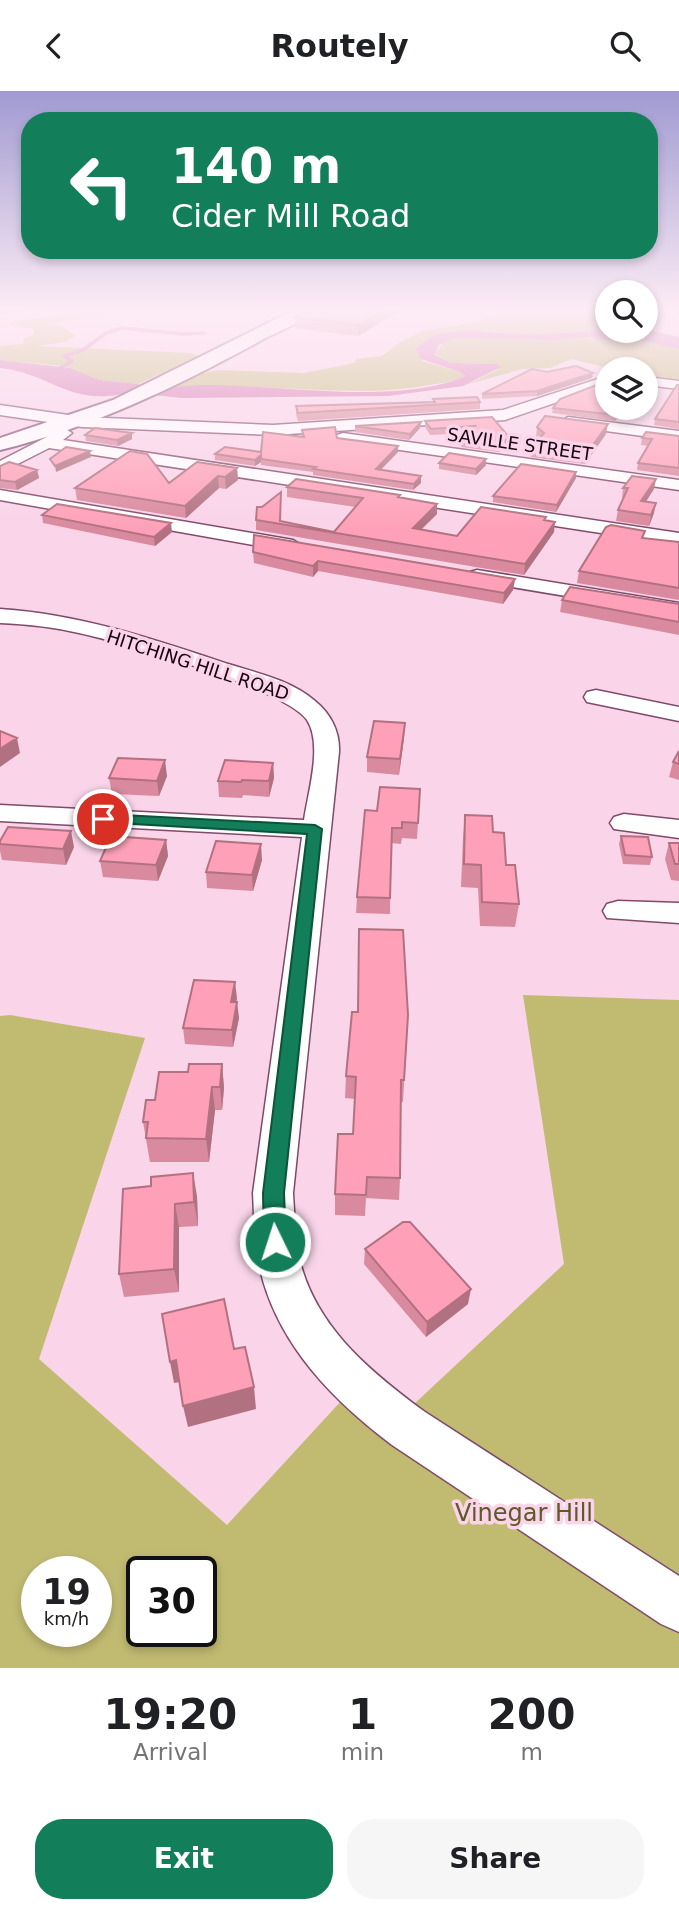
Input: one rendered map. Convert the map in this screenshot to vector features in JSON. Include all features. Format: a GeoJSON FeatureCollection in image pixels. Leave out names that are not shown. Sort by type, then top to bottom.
{"type":"FeatureCollection","features":[{"type":"Feature","properties":{"kind":"main road"},"geometry":{"type":"LineString","coordinates":[[0,444],[82,422],[167,383]]}},
{"type":"Feature","properties":{"kind":"street"},"geometry":{"type":"LineString","coordinates":[[659,383],[679,385]]}},
{"type":"Feature","properties":{"kind":"street"},"geometry":{"type":"LineString","coordinates":[[505,415],[595,384]]}},
{"type":"Feature","properties":{"kind":"street"},"geometry":{"type":"LineString","coordinates":[[0,410],[82,422],[273,430],[505,415],[679,436]]}},
{"type":"Feature","properties":{"kind":"street"},"geometry":{"type":"LineString","coordinates":[[0,468],[82,422]]}},
{"type":"Feature","properties":{"kind":"street","name":"SAVILLE STREET"},"geometry":{"type":"LineString","coordinates":[[273,430],[679,485]]}},
{"type":"Feature","properties":{"kind":"street"},"geometry":{"type":"LineString","coordinates":[[48,443],[679,539]]}},
{"type":"Feature","properties":{"kind":"street"},"geometry":{"type":"LineString","coordinates":[[0,495],[308,548]]}},
{"type":"Feature","properties":{"kind":"street"},"geometry":{"type":"LineString","coordinates":[[455,572],[679,609]]}},
{"type":"Feature","properties":{"kind":"street","name":"HITCHING HILL ROAD"},"geometry":{"type":"LineString","coordinates":[[0,616],[69,624],[237,674],[299,699],[317,717],[326,737],[273,1193],[275,1242],[297,1309],[333,1366],[379,1409],[679,1606]]}},
{"type":"Feature","properties":{"kind":"street"},"geometry":{"type":"LineString","coordinates":[[596,697],[679,714]]}},
{"type":"Feature","properties":{"kind":"street"},"geometry":{"type":"LineString","coordinates":[[0,813],[315,829]]}},
{"type":"Feature","properties":{"kind":"street"},"geometry":{"type":"LineString","coordinates":[[624,823],[679,829]]}},
{"type":"Feature","properties":{"kind":"street"},"geometry":{"type":"LineString","coordinates":[[618,911],[679,913]]}},
{"type":"Feature","properties":{"kind":"green space"},"geometry":{"type":"Polygon","coordinates":[[[180,383],[444,383],[355,391],[198,387],[166,390],[180,383]]]}},
{"type":"Feature","properties":{"kind":"green space","name":"Vinegar Hill"},"geometry":{"type":"Polygon","coordinates":[[[523,995],[679,1000],[679,1668],[0,1668],[0,1016],[10,1015],[145,1038],[39,1359],[227,1525],[342,1400],[383,1433],[564,1264],[523,995]]]}},
{"type":"Feature","properties":{"kind":"shaded area"},"geometry":{"type":"Polygon","coordinates":[[[49,383],[125,383],[138,384],[144,389],[103,396],[73,392],[49,383]]]}},
{"type":"Feature","properties":{"kind":"shaded area"},"geometry":{"type":"Polygon","coordinates":[[[445,383],[470,383],[463,386],[388,396],[182,398],[154,395],[172,388],[207,385],[354,392],[413,389],[445,383]]]}},
{"type":"Feature","properties":{"kind":"building"},"geometry":{"type":"Polygon","coordinates":[[[505,383],[563,383],[537,391],[482,394],[505,383]]]}},
{"type":"Feature","properties":{"kind":"building"},"geometry":{"type":"Polygon","coordinates":[[[679,385],[679,422],[658,419],[658,414],[679,385]]]}},
{"type":"Feature","properties":{"kind":"building"},"geometry":{"type":"Polygon","coordinates":[[[595,386],[595,413],[553,408],[560,399],[595,386]]]}},
{"type":"Feature","properties":{"kind":"building"},"geometry":{"type":"Polygon","coordinates":[[[477,397],[480,402],[298,413],[296,406],[435,402],[433,399],[477,397]]]}},
{"type":"Feature","properties":{"kind":"building"},"geometry":{"type":"Polygon","coordinates":[[[545,416],[608,424],[587,453],[532,446],[544,433],[537,427],[545,416]]]}},
{"type":"Feature","properties":{"kind":"building"},"geometry":{"type":"Polygon","coordinates":[[[492,417],[509,437],[499,446],[461,441],[475,426],[431,429],[425,421],[492,417]]]}},
{"type":"Feature","properties":{"kind":"building"},"geometry":{"type":"Polygon","coordinates":[[[421,422],[410,434],[355,426],[421,422]]]}},
{"type":"Feature","properties":{"kind":"building"},"geometry":{"type":"Polygon","coordinates":[[[335,427],[337,438],[398,446],[376,469],[421,476],[414,484],[313,469],[316,467],[261,459],[261,455],[255,460],[215,454],[225,447],[261,452],[263,432],[304,437],[302,430],[335,427]]]}},
{"type":"Feature","properties":{"kind":"building"},"geometry":{"type":"Polygon","coordinates":[[[95,428],[132,433],[117,440],[85,435],[95,428]]]}},
{"type":"Feature","properties":{"kind":"building"},"geometry":{"type":"Polygon","coordinates":[[[646,432],[679,436],[679,468],[638,463],[652,439],[642,438],[646,432]]]}},
{"type":"Feature","properties":{"kind":"building"},"geometry":{"type":"Polygon","coordinates":[[[66,447],[90,451],[55,466],[50,459],[66,447]]]}},
{"type":"Feature","properties":{"kind":"building"},"geometry":{"type":"Polygon","coordinates":[[[130,451],[147,454],[169,483],[197,462],[237,468],[225,477],[218,476],[185,506],[75,488],[130,451]]]}},
{"type":"Feature","properties":{"kind":"building"},"geometry":{"type":"Polygon","coordinates":[[[449,453],[486,459],[476,469],[439,463],[449,453]]]}},
{"type":"Feature","properties":{"kind":"building"},"geometry":{"type":"Polygon","coordinates":[[[9,462],[37,470],[15,482],[0,480],[0,466],[9,462]]]}},
{"type":"Feature","properties":{"kind":"building"},"geometry":{"type":"Polygon","coordinates":[[[521,464],[576,472],[557,505],[493,496],[521,464]]]}},
{"type":"Feature","properties":{"kind":"building"},"geometry":{"type":"Polygon","coordinates":[[[632,476],[656,479],[641,501],[656,503],[651,515],[618,510],[628,488],[623,488],[632,476]]]}},
{"type":"Feature","properties":{"kind":"building"},"geometry":{"type":"Polygon","coordinates":[[[296,479],[400,495],[398,497],[437,504],[413,528],[457,536],[481,507],[546,517],[544,520],[555,522],[525,564],[256,520],[257,507],[262,507],[281,492],[280,521],[334,532],[363,498],[287,487],[296,479]]]}},
{"type":"Feature","properties":{"kind":"building"},"geometry":{"type":"Polygon","coordinates":[[[57,504],[171,523],[154,537],[42,515],[57,504]]]}},
{"type":"Feature","properties":{"kind":"building"},"geometry":{"type":"Polygon","coordinates":[[[611,525],[645,531],[642,538],[679,542],[679,588],[579,571],[606,527],[611,525]]]}},
{"type":"Feature","properties":{"kind":"building"},"geometry":{"type":"Polygon","coordinates":[[[254,535],[515,579],[504,593],[318,561],[313,566],[253,552],[254,535]]]}},
{"type":"Feature","properties":{"kind":"building"},"geometry":{"type":"Polygon","coordinates":[[[570,587],[679,604],[679,622],[562,600],[570,587]]]}},
{"type":"Feature","properties":{"kind":"building"},"geometry":{"type":"Polygon","coordinates":[[[374,721],[405,723],[400,759],[367,757],[374,721]]]}},
{"type":"Feature","properties":{"kind":"building"},"geometry":{"type":"Polygon","coordinates":[[[0,731],[17,738],[0,749],[0,731]]]}},
{"type":"Feature","properties":{"kind":"building"},"geometry":{"type":"Polygon","coordinates":[[[679,751],[679,764],[673,762],[679,751]]]}},
{"type":"Feature","properties":{"kind":"building"},"geometry":{"type":"Polygon","coordinates":[[[118,758],[165,760],[157,781],[109,778],[118,758]]]}},
{"type":"Feature","properties":{"kind":"building"},"geometry":{"type":"Polygon","coordinates":[[[225,760],[273,763],[269,781],[218,781],[225,760]]]}},
{"type":"Feature","properties":{"kind":"building"},"geometry":{"type":"Polygon","coordinates":[[[380,787],[420,789],[418,823],[402,822],[402,828],[392,828],[390,898],[357,897],[365,810],[377,811],[380,787]]]}},
{"type":"Feature","properties":{"kind":"building"},"geometry":{"type":"Polygon","coordinates":[[[465,815],[492,816],[493,832],[504,833],[506,865],[515,865],[519,904],[482,902],[481,865],[464,864],[465,815]]]}},
{"type":"Feature","properties":{"kind":"building"},"geometry":{"type":"Polygon","coordinates":[[[8,827],[71,831],[63,849],[0,844],[8,827]]]}},
{"type":"Feature","properties":{"kind":"building"},"geometry":{"type":"Polygon","coordinates":[[[111,836],[166,840],[156,865],[100,861],[111,836]]]}},
{"type":"Feature","properties":{"kind":"building"},"geometry":{"type":"Polygon","coordinates":[[[621,836],[648,837],[652,857],[625,855],[621,836]]]}},
{"type":"Feature","properties":{"kind":"building"},"geometry":{"type":"Polygon","coordinates":[[[216,841],[261,844],[252,875],[206,872],[216,841]]]}},
{"type":"Feature","properties":{"kind":"building"},"geometry":{"type":"Polygon","coordinates":[[[669,843],[679,843],[679,864],[675,864],[669,843]]]}},
{"type":"Feature","properties":{"kind":"building"},"geometry":{"type":"Polygon","coordinates":[[[359,929],[403,930],[408,1015],[404,1080],[401,1080],[400,1178],[367,1177],[366,1195],[335,1194],[338,1134],[353,1134],[356,1077],[346,1076],[352,1012],[358,1012],[359,929]]]}},
{"type":"Feature","properties":{"kind":"building"},"geometry":{"type":"Polygon","coordinates":[[[194,980],[235,982],[231,1002],[237,1002],[232,1030],[183,1028],[194,980]]]}},
{"type":"Feature","properties":{"kind":"building"},"geometry":{"type":"Polygon","coordinates":[[[189,1064],[222,1064],[220,1087],[212,1087],[206,1139],[146,1138],[148,1122],[143,1122],[146,1100],[155,1100],[159,1072],[188,1072],[189,1064]]]}},
{"type":"Feature","properties":{"kind":"building"},"geometry":{"type":"Polygon","coordinates":[[[193,1173],[194,1202],[175,1204],[174,1269],[119,1274],[123,1189],[151,1186],[151,1177],[193,1173]]]}},
{"type":"Feature","properties":{"kind":"building"},"geometry":{"type":"Polygon","coordinates":[[[403,1222],[410,1222],[471,1289],[427,1322],[365,1249],[403,1222]]]}},
{"type":"Feature","properties":{"kind":"building"},"geometry":{"type":"Polygon","coordinates":[[[224,1299],[234,1349],[245,1347],[254,1387],[183,1406],[176,1360],[170,1362],[162,1314],[224,1299]]]}},
{"type":"Feature","properties":{"kind":"route"},"geometry":{"type":"LineString","coordinates":[[103,819],[315,829],[273,1193],[275,1242]]}}]}
